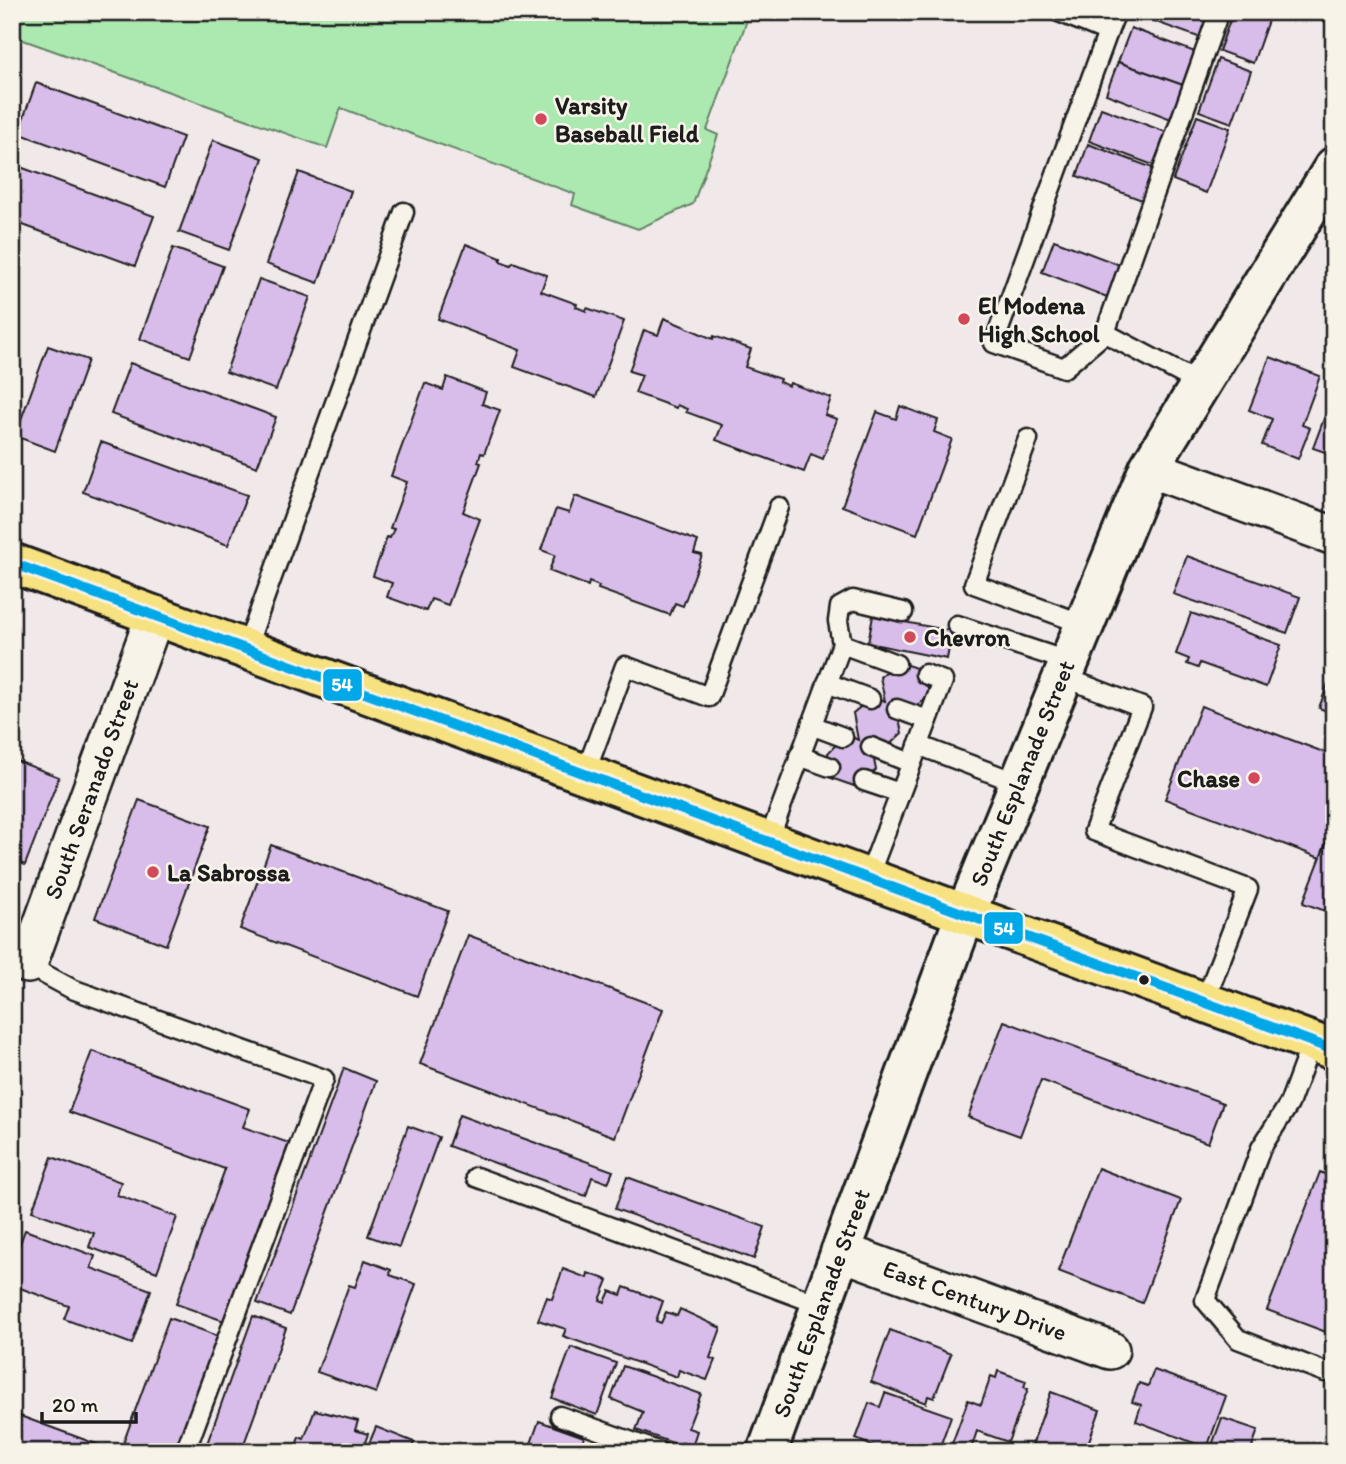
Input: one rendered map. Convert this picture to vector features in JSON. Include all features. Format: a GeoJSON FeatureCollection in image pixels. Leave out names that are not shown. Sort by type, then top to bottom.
{"type":"FeatureCollection","features":[{"type":"Feature","properties":{"kind":"main road"},"geometry":{"type":"LineString","coordinates":[[12,563],[1323,1046]]}},
{"type":"Feature","properties":{"kind":"street","name":"South Esplanade Street"},"geometry":{"type":"LineString","coordinates":[[766,1452],[965,915],[1064,668],[1149,468],[1334,167]]}},
{"type":"Feature","properties":{"kind":"street"},"geometry":{"type":"LineString","coordinates":[[1149,468],[1334,536]]}},
{"type":"Feature","properties":{"kind":"street","name":"South Seranado Street"},"geometry":{"type":"LineString","coordinates":[[20,961],[155,615]]}},
{"type":"Feature","properties":{"kind":"street","name":"East Century Drive"},"geometry":{"type":"LineString","coordinates":[[840,1251],[1110,1350]]}},
{"type":"Feature","properties":{"kind":"lane"},"geometry":{"type":"LineString","coordinates":[[1059,12],[1108,32]]}},
{"type":"Feature","properties":{"kind":"lane"},"geometry":{"type":"LineString","coordinates":[[1116,12],[994,343],[1064,368],[1105,333],[1219,12]]}},
{"type":"Feature","properties":{"kind":"lane"},"geometry":{"type":"LineString","coordinates":[[246,649],[404,212]]}},
{"type":"Feature","properties":{"kind":"lane"},"geometry":{"type":"LineString","coordinates":[[1105,333],[1199,383]]}},
{"type":"Feature","properties":{"kind":"lane"},"geometry":{"type":"LineString","coordinates":[[1028,439],[974,584],[1083,624]]}},
{"type":"Feature","properties":{"kind":"lane"},"geometry":{"type":"LineString","coordinates":[[584,774],[625,666],[709,697],[779,507]]}},
{"type":"Feature","properties":{"kind":"lane"},"geometry":{"type":"LineString","coordinates":[[768,842],[842,644],[838,621],[841,607],[853,600],[903,612]]}},
{"type":"Feature","properties":{"kind":"lane"},"geometry":{"type":"LineString","coordinates":[[957,625],[1064,668],[1142,707],[1094,831],[1248,889],[1204,1003]]}},
{"type":"Feature","properties":{"kind":"lane"},"geometry":{"type":"LineString","coordinates":[[842,644],[896,664]]}},
{"type":"Feature","properties":{"kind":"lane"},"geometry":{"type":"LineString","coordinates":[[867,878],[943,681],[925,674]]}},
{"type":"Feature","properties":{"kind":"lane"},"geometry":{"type":"LineString","coordinates":[[827,682],[870,699]]}},
{"type":"Feature","properties":{"kind":"lane"},"geometry":{"type":"LineString","coordinates":[[897,709],[928,720]]}},
{"type":"Feature","properties":{"kind":"lane"},"geometry":{"type":"LineString","coordinates":[[811,724],[843,737]]}},
{"type":"Feature","properties":{"kind":"lane"},"geometry":{"type":"LineString","coordinates":[[918,745],[1018,783]]}},
{"type":"Feature","properties":{"kind":"lane"},"geometry":{"type":"LineString","coordinates":[[871,747],[911,763]]}},
{"type":"Feature","properties":{"kind":"lane"},"geometry":{"type":"LineString","coordinates":[[799,756],[830,768]]}},
{"type":"Feature","properties":{"kind":"lane"},"geometry":{"type":"LineString","coordinates":[[864,781],[900,793]]}},
{"type":"Feature","properties":{"kind":"lane"},"geometry":{"type":"LineString","coordinates":[[20,961],[72,989],[324,1079],[185,1452]]}},
{"type":"Feature","properties":{"kind":"lane"},"geometry":{"type":"LineString","coordinates":[[1323,1046],[1261,1148],[1205,1300],[1238,1339],[1325,1372],[1334,1369]]}},
{"type":"Feature","properties":{"kind":"lane"},"geometry":{"type":"LineString","coordinates":[[476,1177],[821,1305]]}},
{"type":"Feature","properties":{"kind":"lane"},"geometry":{"type":"LineString","coordinates":[[560,1416],[660,1452]]}},
{"type":"Feature","properties":{"kind":"green space","name":"Varsity Baseball Field"},"geometry":{"type":"Polygon","coordinates":[[[12,12],[750,12],[707,130],[718,135],[693,204],[638,229],[572,205],[575,194],[341,108],[327,148],[12,36],[12,12]]]}},
{"type":"Feature","properties":{"kind":"building"},"geometry":{"type":"Polygon","coordinates":[[[1137,12],[1210,12],[1201,38],[1136,15],[1137,12]]]}},
{"type":"Feature","properties":{"kind":"building"},"geometry":{"type":"Polygon","coordinates":[[[1233,12],[1271,12],[1253,63],[1219,51],[1233,12]]]}},
{"type":"Feature","properties":{"kind":"building"},"geometry":{"type":"Polygon","coordinates":[[[1131,28],[1195,52],[1183,85],[1118,62],[1131,28]]]}},
{"type":"Feature","properties":{"kind":"building"},"geometry":{"type":"Polygon","coordinates":[[[1218,59],[1251,71],[1232,123],[1199,111],[1218,59]]]}},
{"type":"Feature","properties":{"kind":"building"},"geometry":{"type":"Polygon","coordinates":[[[1118,62],[1183,85],[1171,119],[1106,94],[1118,62]]]}},
{"type":"Feature","properties":{"kind":"building"},"geometry":{"type":"Polygon","coordinates":[[[12,67],[19,69],[12,89],[12,67]]]}},
{"type":"Feature","properties":{"kind":"building"},"geometry":{"type":"Polygon","coordinates":[[[36,83],[183,137],[165,187],[18,133],[36,83]]]}},
{"type":"Feature","properties":{"kind":"building"},"geometry":{"type":"Polygon","coordinates":[[[1101,108],[1166,132],[1153,165],[1089,141],[1101,108]]]}},
{"type":"Feature","properties":{"kind":"building"},"geometry":{"type":"Polygon","coordinates":[[[1197,116],[1230,128],[1206,193],[1173,180],[1197,116]]]}},
{"type":"Feature","properties":{"kind":"building"},"geometry":{"type":"Polygon","coordinates":[[[213,140],[263,158],[229,250],[179,232],[213,140]]]}},
{"type":"Feature","properties":{"kind":"building"},"geometry":{"type":"Polygon","coordinates":[[[1088,144],[1153,168],[1142,200],[1077,176],[1088,144]]]}},
{"type":"Feature","properties":{"kind":"building"},"geometry":{"type":"Polygon","coordinates":[[[12,164],[154,216],[135,266],[12,221],[12,164]]]}},
{"type":"Feature","properties":{"kind":"building"},"geometry":{"type":"Polygon","coordinates":[[[299,172],[351,191],[318,283],[266,264],[299,172]]]}},
{"type":"Feature","properties":{"kind":"building"},"geometry":{"type":"Polygon","coordinates":[[[1054,240],[1120,265],[1107,297],[1042,272],[1054,240]]]}},
{"type":"Feature","properties":{"kind":"building"},"geometry":{"type":"Polygon","coordinates":[[[466,244],[501,258],[500,261],[511,265],[513,262],[547,275],[541,291],[577,304],[576,307],[586,311],[587,308],[624,321],[596,397],[514,367],[520,350],[438,319],[466,244]]]}},
{"type":"Feature","properties":{"kind":"building"},"geometry":{"type":"Polygon","coordinates":[[[173,248],[223,266],[190,357],[140,339],[173,248]]]}},
{"type":"Feature","properties":{"kind":"building"},"geometry":{"type":"Polygon","coordinates":[[[259,279],[310,297],[276,390],[226,372],[259,279]]]}},
{"type":"Feature","properties":{"kind":"building"},"geometry":{"type":"Polygon","coordinates":[[[664,318],[713,339],[714,336],[751,349],[745,367],[780,379],[779,382],[789,386],[790,383],[831,398],[825,415],[837,419],[823,459],[811,454],[804,472],[716,440],[722,425],[686,412],[687,409],[677,405],[676,408],[635,393],[642,375],[629,371],[644,330],[658,335],[664,318]]]}},
{"type":"Feature","properties":{"kind":"building"},"geometry":{"type":"Polygon","coordinates":[[[48,346],[88,360],[55,451],[15,436],[48,346]]]}},
{"type":"Feature","properties":{"kind":"building"},"geometry":{"type":"Polygon","coordinates":[[[1270,357],[1320,376],[1302,425],[1310,428],[1298,459],[1262,445],[1272,419],[1249,410],[1270,357]]]}},
{"type":"Feature","properties":{"kind":"building"},"geometry":{"type":"Polygon","coordinates":[[[130,363],[276,417],[257,467],[111,414],[130,363]]]}},
{"type":"Feature","properties":{"kind":"building"},"geometry":{"type":"Polygon","coordinates":[[[447,377],[486,392],[482,404],[500,410],[484,454],[481,453],[478,462],[481,463],[463,512],[480,519],[448,605],[431,599],[426,611],[387,597],[392,583],[373,576],[387,537],[390,538],[394,529],[390,528],[407,482],[391,476],[425,383],[443,390],[447,377]]]}},
{"type":"Feature","properties":{"kind":"building"},"geometry":{"type":"Polygon","coordinates":[[[1334,392],[1334,455],[1313,448],[1334,392]]]}},
{"type":"Feature","properties":{"kind":"building"},"geometry":{"type":"Polygon","coordinates":[[[900,406],[938,420],[934,432],[952,439],[917,534],[842,506],[877,412],[896,419],[900,406]]]}},
{"type":"Feature","properties":{"kind":"building"},"geometry":{"type":"Polygon","coordinates":[[[101,442],[247,495],[228,545],[83,492],[101,442]]]}},
{"type":"Feature","properties":{"kind":"building"},"geometry":{"type":"Polygon","coordinates":[[[575,496],[698,541],[694,553],[702,555],[683,606],[675,603],[670,615],[598,589],[599,586],[589,582],[588,586],[549,571],[555,555],[541,550],[556,509],[569,513],[575,496]]]}},
{"type":"Feature","properties":{"kind":"building"},"geometry":{"type":"Polygon","coordinates":[[[1187,556],[1300,597],[1287,633],[1173,594],[1187,556]]]}},
{"type":"Feature","properties":{"kind":"building"},"geometry":{"type":"Polygon","coordinates":[[[1191,613],[1281,645],[1266,687],[1200,663],[1198,668],[1187,664],[1189,659],[1176,654],[1191,613]]]}},
{"type":"Feature","properties":{"kind":"building","name":"Chevron"},"geometry":{"type":"Polygon","coordinates":[[[873,616],[952,631],[947,659],[868,643],[873,616]]]}},
{"type":"Feature","properties":{"kind":"building"},"geometry":{"type":"Polygon","coordinates":[[[1334,622],[1334,648],[1326,645],[1334,622]]]}},
{"type":"Feature","properties":{"kind":"building"},"geometry":{"type":"Polygon","coordinates":[[[898,662],[925,671],[929,696],[910,711],[896,706],[902,733],[884,750],[871,745],[876,770],[857,787],[831,778],[828,753],[846,734],[858,740],[853,713],[873,697],[885,701],[880,677],[898,662]]]}},
{"type":"Feature","properties":{"kind":"building"},"geometry":{"type":"Polygon","coordinates":[[[1334,667],[1334,714],[1319,708],[1334,667]]]}},
{"type":"Feature","properties":{"kind":"building","name":"Chase"},"geometry":{"type":"Polygon","coordinates":[[[1201,706],[1334,756],[1334,823],[1320,858],[1165,799],[1201,706]]]}},
{"type":"Feature","properties":{"kind":"building"},"geometry":{"type":"Polygon","coordinates":[[[12,759],[59,777],[25,865],[12,860],[12,759]]]}},
{"type":"Feature","properties":{"kind":"building","name":"La Sabrossa"},"geometry":{"type":"Polygon","coordinates":[[[139,800],[210,826],[166,945],[95,918],[139,800]]]}},
{"type":"Feature","properties":{"kind":"building"},"geometry":{"type":"Polygon","coordinates":[[[1334,823],[1334,914],[1303,903],[1334,823]]]}},
{"type":"Feature","properties":{"kind":"building"},"geometry":{"type":"Polygon","coordinates":[[[271,845],[448,911],[417,996],[240,929],[271,845]]]}},
{"type":"Feature","properties":{"kind":"building"},"geometry":{"type":"Polygon","coordinates":[[[468,935],[663,1009],[615,1137],[420,1064],[468,935]]]}},
{"type":"Feature","properties":{"kind":"building"},"geometry":{"type":"Polygon","coordinates":[[[1004,1021],[1223,1103],[1208,1143],[1041,1080],[1020,1136],[968,1117],[1004,1021]]]}},
{"type":"Feature","properties":{"kind":"building"},"geometry":{"type":"Polygon","coordinates":[[[92,1051],[250,1109],[243,1127],[289,1143],[224,1321],[176,1304],[225,1169],[69,1112],[92,1051]]]}},
{"type":"Feature","properties":{"kind":"building"},"geometry":{"type":"Polygon","coordinates":[[[344,1068],[376,1081],[290,1315],[257,1303],[344,1068]]]}},
{"type":"Feature","properties":{"kind":"building"},"geometry":{"type":"Polygon","coordinates":[[[459,1115],[613,1171],[608,1183],[592,1177],[586,1196],[448,1146],[459,1115]]]}},
{"type":"Feature","properties":{"kind":"building"},"geometry":{"type":"Polygon","coordinates":[[[408,1126],[439,1137],[399,1247],[368,1236],[408,1126]]]}},
{"type":"Feature","properties":{"kind":"building"},"geometry":{"type":"Polygon","coordinates":[[[52,1157],[121,1182],[117,1195],[177,1217],[157,1272],[89,1247],[94,1233],[32,1211],[52,1157]]]}},
{"type":"Feature","properties":{"kind":"building"},"geometry":{"type":"Polygon","coordinates":[[[1098,1168],[1181,1200],[1142,1303],[1058,1271],[1098,1168]]]}},
{"type":"Feature","properties":{"kind":"building"},"geometry":{"type":"Polygon","coordinates":[[[1320,1172],[1334,1178],[1334,1335],[1267,1310],[1320,1172]]]}},
{"type":"Feature","properties":{"kind":"building"},"geometry":{"type":"Polygon","coordinates":[[[627,1177],[765,1227],[754,1259],[615,1209],[627,1177]]]}},
{"type":"Feature","properties":{"kind":"building"},"geometry":{"type":"Polygon","coordinates":[[[25,1230],[95,1256],[91,1268],[151,1290],[132,1344],[64,1319],[69,1306],[12,1285],[12,1265],[25,1230]]]}},
{"type":"Feature","properties":{"kind":"building"},"geometry":{"type":"Polygon","coordinates":[[[365,1260],[391,1270],[390,1275],[416,1284],[376,1393],[317,1372],[349,1285],[355,1287],[365,1260]]]}},
{"type":"Feature","properties":{"kind":"building"},"geometry":{"type":"Polygon","coordinates":[[[563,1269],[587,1278],[588,1273],[608,1280],[600,1300],[605,1302],[610,1291],[621,1295],[624,1287],[663,1301],[656,1321],[661,1323],[666,1312],[677,1316],[680,1309],[721,1328],[710,1358],[715,1360],[707,1380],[679,1370],[677,1377],[563,1336],[566,1329],[538,1320],[547,1297],[552,1299],[563,1269]]]}},
{"type":"Feature","properties":{"kind":"building"},"geometry":{"type":"Polygon","coordinates":[[[253,1316],[286,1328],[241,1452],[204,1452],[253,1316]]]}},
{"type":"Feature","properties":{"kind":"building"},"geometry":{"type":"Polygon","coordinates":[[[169,1318],[218,1336],[175,1452],[120,1452],[169,1318]]]}},
{"type":"Feature","properties":{"kind":"building"},"geometry":{"type":"Polygon","coordinates":[[[890,1330],[951,1354],[934,1398],[928,1396],[926,1403],[871,1382],[890,1330]]]}},
{"type":"Feature","properties":{"kind":"building"},"geometry":{"type":"Polygon","coordinates":[[[571,1347],[616,1363],[597,1415],[552,1398],[571,1347]]]}},
{"type":"Feature","properties":{"kind":"building"},"geometry":{"type":"Polygon","coordinates":[[[623,1366],[701,1394],[688,1428],[697,1431],[692,1446],[682,1443],[681,1446],[636,1430],[643,1412],[611,1399],[623,1366]]]}},
{"type":"Feature","properties":{"kind":"building"},"geometry":{"type":"Polygon","coordinates":[[[1154,1370],[1226,1396],[1207,1448],[1136,1421],[1141,1405],[1132,1402],[1139,1383],[1148,1386],[1154,1370]]]}},
{"type":"Feature","properties":{"kind":"building"},"geometry":{"type":"Polygon","coordinates":[[[998,1371],[1026,1381],[1024,1387],[1028,1389],[1008,1442],[977,1431],[970,1452],[949,1452],[968,1400],[981,1405],[991,1376],[996,1378],[998,1371]]]}},
{"type":"Feature","properties":{"kind":"building"},"geometry":{"type":"Polygon","coordinates":[[[1051,1392],[1100,1410],[1085,1452],[1040,1452],[1031,1448],[1051,1392]]]}},
{"type":"Feature","properties":{"kind":"building"},"geometry":{"type":"Polygon","coordinates":[[[885,1393],[951,1416],[938,1452],[886,1452],[856,1439],[869,1403],[880,1407],[885,1393]]]}},
{"type":"Feature","properties":{"kind":"building"},"geometry":{"type":"Polygon","coordinates":[[[315,1410],[358,1421],[355,1430],[368,1434],[364,1445],[368,1446],[376,1427],[414,1442],[411,1450],[415,1452],[294,1452],[299,1437],[304,1439],[315,1410]]]}},
{"type":"Feature","properties":{"kind":"building"},"geometry":{"type":"Polygon","coordinates":[[[12,1413],[118,1452],[12,1452],[12,1413]]]}},
{"type":"Feature","properties":{"kind":"building"},"geometry":{"type":"Polygon","coordinates":[[[1222,1418],[1258,1430],[1250,1452],[1221,1452],[1211,1448],[1222,1418]]]}},
{"type":"Feature","properties":{"kind":"building"},"geometry":{"type":"Polygon","coordinates":[[[539,1421],[584,1437],[579,1452],[528,1452],[539,1421]]]}},
{"type":"Feature","properties":{"kind":"transit line","name":"54"},"geometry":{"type":"LineString","coordinates":[[12,563],[1334,1050]]}},
{"type":"Feature","properties":{"kind":"place","name":"Varsity Baseball Field"},"geometry":{"type":"Point","coordinates":[541,119]}},
{"type":"Feature","properties":{"kind":"place","name":"El Modena High School"},"geometry":{"type":"Point","coordinates":[964,319]}},
{"type":"Feature","properties":{"kind":"place","name":"Chevron"},"geometry":{"type":"Point","coordinates":[910,637]}},
{"type":"Feature","properties":{"kind":"place","name":"Chase"},"geometry":{"type":"Point","coordinates":[1254,778]}},
{"type":"Feature","properties":{"kind":"place","name":"La Sabrossa"},"geometry":{"type":"Point","coordinates":[153,872]}}]}
